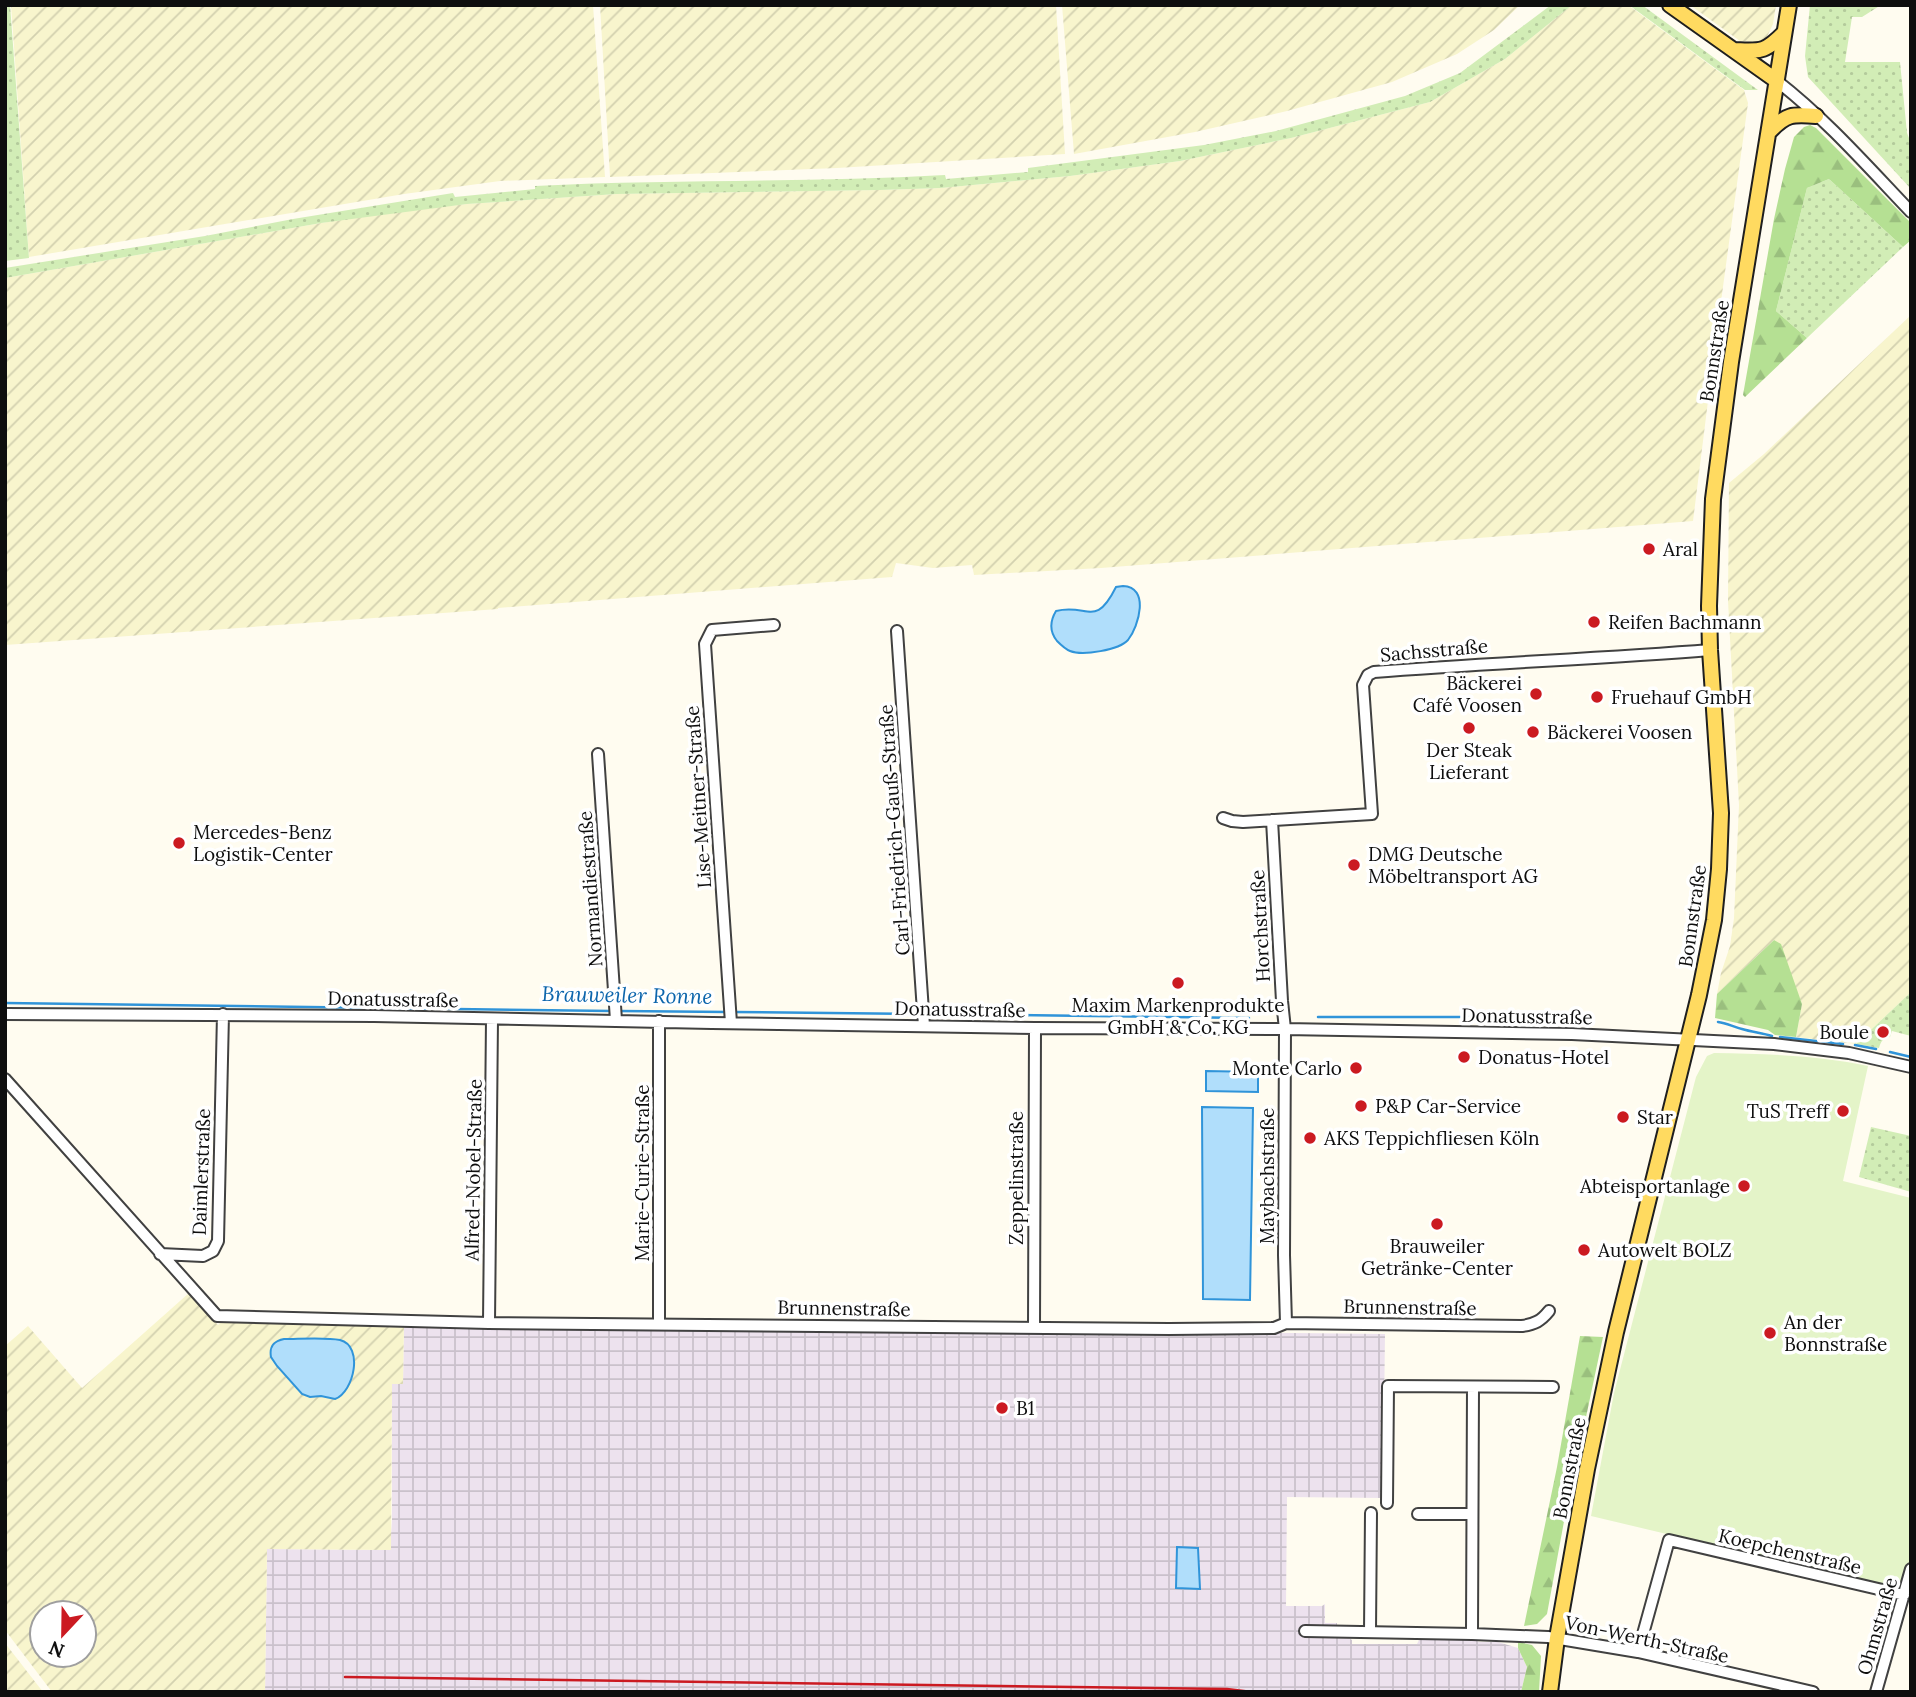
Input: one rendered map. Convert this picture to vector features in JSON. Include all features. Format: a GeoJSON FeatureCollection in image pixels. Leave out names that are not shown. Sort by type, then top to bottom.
{"type":"FeatureCollection","features":[{"type":"Feature","properties":{"kind":"main road"},"geometry":{"type":"LineString","coordinates":[[1670,5],[1777,81]]}},
{"type":"Feature","properties":{"kind":"main road","name":"Bonnstraße"},"geometry":{"type":"LineString","coordinates":[[1550,1692],[1587,1469],[1616,1332],[1704,974],[1714,920],[1721,813],[1710,650],[1712,525],[1717,461],[1789,5]]}},
{"type":"Feature","properties":{"kind":"main road"},"geometry":{"type":"LineString","coordinates":[[1734,50],[1764,50],[1784,33]]}},
{"type":"Feature","properties":{"kind":"main road"},"geometry":{"type":"LineString","coordinates":[[1768,133],[1780,120],[1790,115],[1816,116]]}},
{"type":"Feature","properties":{"kind":"street"},"geometry":{"type":"LineString","coordinates":[[1777,81],[1816,116],[1911,212]]}},
{"type":"Feature","properties":{"kind":"street","name":"Lise-Meitner-Straße"},"geometry":{"type":"LineString","coordinates":[[731,1021],[705,644],[712,631],[774,625]]}},
{"type":"Feature","properties":{"kind":"street","name":"Carl-Friedrich-Gauß-Straße"},"geometry":{"type":"LineString","coordinates":[[897,631],[924,1023]]}},
{"type":"Feature","properties":{"kind":"street","name":"Sachsstraße"},"geometry":{"type":"LineString","coordinates":[[1223,818],[1243,822],[1372,814],[1363,685],[1368,675],[1374,672],[1710,650]]}},
{"type":"Feature","properties":{"kind":"street","name":"Normandiestraße"},"geometry":{"type":"LineString","coordinates":[[598,754],[616,1018]]}},
{"type":"Feature","properties":{"kind":"street","name":"Horchstraße"},"geometry":{"type":"LineString","coordinates":[[1272,820],[1285,1029]]}},
{"type":"Feature","properties":{"kind":"street","name":"Donatusstraße"},"geometry":{"type":"LineString","coordinates":[[5,1014],[616,1018],[659,1021],[924,1023],[1035,1028],[1572,1034],[1774,1044],[1849,1053],[1911,1067]]}},
{"type":"Feature","properties":{"kind":"street","name":"Daimlerstraße"},"geometry":{"type":"LineString","coordinates":[[160,1254],[203,1256],[213,1251],[218,1241],[223,1014]]}},
{"type":"Feature","properties":{"kind":"street","name":"Alfred-Nobel-Straße"},"geometry":{"type":"LineString","coordinates":[[489,1323],[492,1019]]}},
{"type":"Feature","properties":{"kind":"street","name":"Marie-Curie-Straße"},"geometry":{"type":"LineString","coordinates":[[659,1021],[659,1324]]}},
{"type":"Feature","properties":{"kind":"street","name":"Zeppelinstraße"},"geometry":{"type":"LineString","coordinates":[[1034,1328],[1035,1028]]}},
{"type":"Feature","properties":{"kind":"street","name":"Maybachstraße"},"geometry":{"type":"LineString","coordinates":[[1285,1029],[1286,1323]]}},
{"type":"Feature","properties":{"kind":"street"},"geometry":{"type":"LineString","coordinates":[[5,1079],[160,1254]]}},
{"type":"Feature","properties":{"kind":"street","name":"Brunnenstraße"},"geometry":{"type":"LineString","coordinates":[[160,1254],[216,1315],[489,1323],[1274,1328],[1286,1323],[1522,1325],[1541,1321],[1549,1311]]}},
{"type":"Feature","properties":{"kind":"street"},"geometry":{"type":"LineString","coordinates":[[1387,1503],[1388,1386],[1553,1387]]}},
{"type":"Feature","properties":{"kind":"street"},"geometry":{"type":"LineString","coordinates":[[1472,1633],[1473,1387]]}},
{"type":"Feature","properties":{"kind":"street"},"geometry":{"type":"LineString","coordinates":[[1370,1632],[1371,1513]]}},
{"type":"Feature","properties":{"kind":"street"},"geometry":{"type":"LineString","coordinates":[[1418,1514],[1472,1514]]}},
{"type":"Feature","properties":{"kind":"street","name":"Koepchenstraße"},"geometry":{"type":"LineString","coordinates":[[1638,1652],[1669,1540],[1906,1599]]}},
{"type":"Feature","properties":{"kind":"street","name":"Ohmstraße"},"geometry":{"type":"LineString","coordinates":[[1876,1692],[1906,1599],[1911,1569]]}},
{"type":"Feature","properties":{"kind":"street","name":"Von-Werth-Straße"},"geometry":{"type":"LineString","coordinates":[[1305,1631],[1472,1633],[1557,1638],[1638,1652],[1812,1692]]}},
{"type":"Feature","properties":{"kind":"street"},"geometry":{"type":"LineString","coordinates":[[1746,1692],[1750,1678]]}},
{"type":"Feature","properties":{"kind":"shaded area"},"geometry":{"type":"Polygon","coordinates":[[[11,5],[593,5],[605,177],[500,181],[404,194],[29,257],[11,5]]]}},
{"type":"Feature","properties":{"kind":"shaded area"},"geometry":{"type":"Polygon","coordinates":[[[600,5],[1056,5],[1065,154],[837,168],[610,177],[600,5]]]}},
{"type":"Feature","properties":{"kind":"shaded area"},"geometry":{"type":"Polygon","coordinates":[[[1062,5],[1520,5],[1494,30],[1457,54],[1392,82],[1287,111],[1195,132],[1074,154],[1062,5]]]}},
{"type":"Feature","properties":{"kind":"shaded area"},"geometry":{"type":"Polygon","coordinates":[[[1572,5],[1628,5],[1744,90],[1748,103],[1693,521],[1101,568],[974,575],[972,565],[933,568],[896,563],[892,577],[5,645],[5,278],[321,223],[467,204],[617,194],[941,188],[1070,176],[1180,161],[1291,138],[1430,102],[1505,59],[1572,5]]]}},
{"type":"Feature","properties":{"kind":"shaded area"},"geometry":{"type":"Polygon","coordinates":[[[1690,5],[1776,5],[1773,24],[1766,39],[1756,42],[1740,41],[1690,5]]]}},
{"type":"Feature","properties":{"kind":"shaded area"},"geometry":{"type":"Polygon","coordinates":[[[1911,315],[1911,992],[1856,1044],[1796,1037],[1802,1004],[1774,940],[1717,994],[1730,946],[1734,918],[1739,805],[1728,601],[1729,483],[1764,454],[1911,315]]]}},
{"type":"Feature","properties":{"kind":"shaded area"},"geometry":{"type":"Polygon","coordinates":[[[189,1293],[218,1325],[225,1319],[404,1321],[403,1384],[392,1384],[391,1550],[267,1549],[265,1692],[52,1692],[35,1669],[98,1669],[98,1599],[28,1599],[28,1660],[5,1630],[5,1346],[28,1326],[82,1388],[189,1293]]]}},
{"type":"Feature","properties":{"kind":"shaded area"},"geometry":{"type":"Polygon","coordinates":[[[404,1321],[825,1328],[825,1332],[830,1333],[834,1333],[834,1328],[1385,1334],[1383,1498],[1287,1497],[1286,1606],[1325,1604],[1325,1623],[1337,1623],[1337,1637],[1347,1637],[1352,1640],[1352,1644],[1417,1644],[1420,1638],[1473,1639],[1518,1648],[1527,1667],[1521,1692],[265,1692],[267,1549],[390,1550],[392,1384],[403,1383],[404,1321]]]}},
{"type":"Feature","properties":{"kind":"shaded area"},"geometry":{"type":"Polygon","coordinates":[[[5,1643],[43,1692],[5,1692],[5,1643]]]}},
{"type":"Feature","properties":{"kind":"green space"},"geometry":{"type":"Polygon","coordinates":[[[5,5],[10,5],[29,258],[5,261],[5,5]]]}},
{"type":"Feature","properties":{"kind":"green space"},"geometry":{"type":"Polygon","coordinates":[[[1551,5],[1572,5],[1505,59],[1430,102],[1291,138],[1180,161],[1070,176],[941,188],[617,194],[467,204],[321,223],[5,278],[5,268],[453,193],[455,197],[535,189],[535,186],[586,184],[945,175],[946,179],[1028,172],[1028,168],[1204,145],[1276,131],[1405,96],[1460,73],[1551,5]]]}},
{"type":"Feature","properties":{"kind":"green space"},"geometry":{"type":"Polygon","coordinates":[[[1629,5],[1642,5],[1758,90],[1745,90],[1629,5]]]}},
{"type":"Feature","properties":{"kind":"green space"},"geometry":{"type":"Polygon","coordinates":[[[1810,5],[1881,5],[1862,17],[1852,17],[1845,62],[1900,62],[1907,133],[1911,143],[1911,189],[1808,77],[1805,56],[1810,5]]]}},
{"type":"Feature","properties":{"kind":"green space"},"geometry":{"type":"Polygon","coordinates":[[[1810,125],[1911,223],[1911,240],[1903,247],[1829,179],[1807,188],[1776,311],[1807,338],[1745,397],[1743,395],[1785,169],[1794,137],[1810,125]]]}},
{"type":"Feature","properties":{"kind":"green space"},"geometry":{"type":"Polygon","coordinates":[[[1829,179],[1903,247],[1807,338],[1776,311],[1807,188],[1829,179]]]}},
{"type":"Feature","properties":{"kind":"green space"},"geometry":{"type":"Polygon","coordinates":[[[1774,940],[1781,944],[1802,1004],[1796,1037],[1775,1035],[1768,1030],[1715,1018],[1717,994],[1774,940]]]}},
{"type":"Feature","properties":{"kind":"green space"},"geometry":{"type":"Polygon","coordinates":[[[1911,992],[1911,1036],[1892,1031],[1879,1048],[1856,1044],[1911,992]]]}},
{"type":"Feature","properties":{"kind":"green space","name":"An der Bonnstraße"},"geometry":{"type":"Polygon","coordinates":[[[1714,1053],[1811,1057],[1868,1066],[1843,1181],[1911,1198],[1911,1554],[1902,1590],[1591,1516],[1614,1393],[1696,1077],[1707,1056],[1714,1053]]]}},
{"type":"Feature","properties":{"kind":"green space"},"geometry":{"type":"Polygon","coordinates":[[[1871,1127],[1911,1136],[1911,1192],[1859,1177],[1871,1127]]]}},
{"type":"Feature","properties":{"kind":"green space"},"geometry":{"type":"Polygon","coordinates":[[[1580,1336],[1603,1337],[1547,1614],[1537,1624],[1524,1626],[1557,1467],[1580,1336]]]}},
{"type":"Feature","properties":{"kind":"green space"},"geometry":{"type":"Polygon","coordinates":[[[1518,1642],[1532,1645],[1541,1656],[1539,1692],[1521,1692],[1527,1667],[1518,1642]]]}},
{"type":"Feature","properties":{"kind":"water"},"geometry":{"type":"Polygon","coordinates":[[[1123,586],[1137,593],[1140,608],[1136,626],[1128,640],[1109,649],[1083,653],[1070,651],[1057,641],[1051,626],[1056,611],[1096,611],[1109,600],[1116,587],[1123,586]]]}},
{"type":"Feature","properties":{"kind":"water"},"geometry":{"type":"Polygon","coordinates":[[[1206,1071],[1258,1072],[1258,1092],[1206,1091],[1206,1071]]]}},
{"type":"Feature","properties":{"kind":"water"},"geometry":{"type":"Polygon","coordinates":[[[1202,1107],[1253,1108],[1250,1300],[1203,1299],[1202,1107]]]}},
{"type":"Feature","properties":{"kind":"water"},"geometry":{"type":"Polygon","coordinates":[[[284,1339],[334,1339],[347,1344],[352,1351],[354,1369],[342,1395],[335,1399],[302,1394],[271,1357],[273,1345],[284,1339]]]}},
{"type":"Feature","properties":{"kind":"water"},"geometry":{"type":"Polygon","coordinates":[[[1177,1547],[1198,1548],[1200,1589],[1176,1588],[1177,1547]]]}},
{"type":"Feature","properties":{"kind":"waterway","name":"Brauweiler Ronne"},"geometry":{"type":"LineString","coordinates":[[5,1003],[612,1011]]}},
{"type":"Feature","properties":{"kind":"waterway","name":"Brauweiler Ronne"},"geometry":{"type":"LineString","coordinates":[[619,1011],[728,1012]]}},
{"type":"Feature","properties":{"kind":"waterway","name":"Brauweiler Ronne"},"geometry":{"type":"LineString","coordinates":[[734,1012],[920,1014]]}},
{"type":"Feature","properties":{"kind":"waterway","name":"Brauweiler Ronne"},"geometry":{"type":"LineString","coordinates":[[927,1014],[1249,1018]]}},
{"type":"Feature","properties":{"kind":"waterway","name":"Brauweiler Ronne"},"geometry":{"type":"LineString","coordinates":[[1318,1017],[1469,1017]]}},
{"type":"Feature","properties":{"kind":"waterway"},"geometry":{"type":"LineString","coordinates":[[1718,1022],[1772,1036]]}},
{"type":"Feature","properties":{"kind":"waterway"},"geometry":{"type":"LineString","coordinates":[[1780,1037],[1843,1044]]}},
{"type":"Feature","properties":{"kind":"waterway"},"geometry":{"type":"LineString","coordinates":[[1855,1045],[1876,1049]]}},
{"type":"Feature","properties":{"kind":"waterway"},"geometry":{"type":"LineString","coordinates":[[1890,1052],[1911,1057]]}},
{"type":"Feature","properties":{"kind":"railway"},"geometry":{"type":"LineString","coordinates":[[345,1677],[1227,1689],[1252,1692]]}},
{"type":"Feature","properties":{"kind":"place","name":"Aral"},"geometry":{"type":"Point","coordinates":[1649,549]}},
{"type":"Feature","properties":{"kind":"place","name":"Reifen Bachmann"},"geometry":{"type":"Point","coordinates":[1594,622]}},
{"type":"Feature","properties":{"kind":"place","name":"Bäckerei Café Voosen"},"geometry":{"type":"Point","coordinates":[1536,694]}},
{"type":"Feature","properties":{"kind":"place","name":"Fruehauf GmbH"},"geometry":{"type":"Point","coordinates":[1597,697]}},
{"type":"Feature","properties":{"kind":"place","name":"Der Steak Lieferant"},"geometry":{"type":"Point","coordinates":[1469,728]}},
{"type":"Feature","properties":{"kind":"place","name":"Bäckerei Voosen"},"geometry":{"type":"Point","coordinates":[1533,732]}},
{"type":"Feature","properties":{"kind":"place","name":"Mercedes-Benz Logistik-Center"},"geometry":{"type":"Point","coordinates":[179,843]}},
{"type":"Feature","properties":{"kind":"place","name":"DMG Deutsche Möbeltransport AG"},"geometry":{"type":"Point","coordinates":[1354,865]}},
{"type":"Feature","properties":{"kind":"place","name":"Maxim Markenprodukte GmbH & Co. KG"},"geometry":{"type":"Point","coordinates":[1178,983]}},
{"type":"Feature","properties":{"kind":"place","name":"Boule"},"geometry":{"type":"Point","coordinates":[1883,1032]}},
{"type":"Feature","properties":{"kind":"place","name":"Donatus-Hotel"},"geometry":{"type":"Point","coordinates":[1464,1057]}},
{"type":"Feature","properties":{"kind":"place","name":"Monte Carlo"},"geometry":{"type":"Point","coordinates":[1356,1068]}},
{"type":"Feature","properties":{"kind":"place","name":"P&P Car-Service"},"geometry":{"type":"Point","coordinates":[1361,1106]}},
{"type":"Feature","properties":{"kind":"place","name":"TuS Treff"},"geometry":{"type":"Point","coordinates":[1843,1111]}},
{"type":"Feature","properties":{"kind":"place","name":"Star"},"geometry":{"type":"Point","coordinates":[1623,1117]}},
{"type":"Feature","properties":{"kind":"place","name":"AKS Teppichfliesen Köln"},"geometry":{"type":"Point","coordinates":[1310,1138]}},
{"type":"Feature","properties":{"kind":"place","name":"Abteisportanlage"},"geometry":{"type":"Point","coordinates":[1744,1186]}},
{"type":"Feature","properties":{"kind":"place","name":"Brauweiler Getränke-Center"},"geometry":{"type":"Point","coordinates":[1437,1224]}},
{"type":"Feature","properties":{"kind":"place","name":"Autowelt BOLZ"},"geometry":{"type":"Point","coordinates":[1584,1250]}},
{"type":"Feature","properties":{"kind":"place","name":"An der Bonnstraße"},"geometry":{"type":"Point","coordinates":[1770,1333]}},
{"type":"Feature","properties":{"kind":"place","name":"B1"},"geometry":{"type":"Point","coordinates":[1002,1408]}}]}
